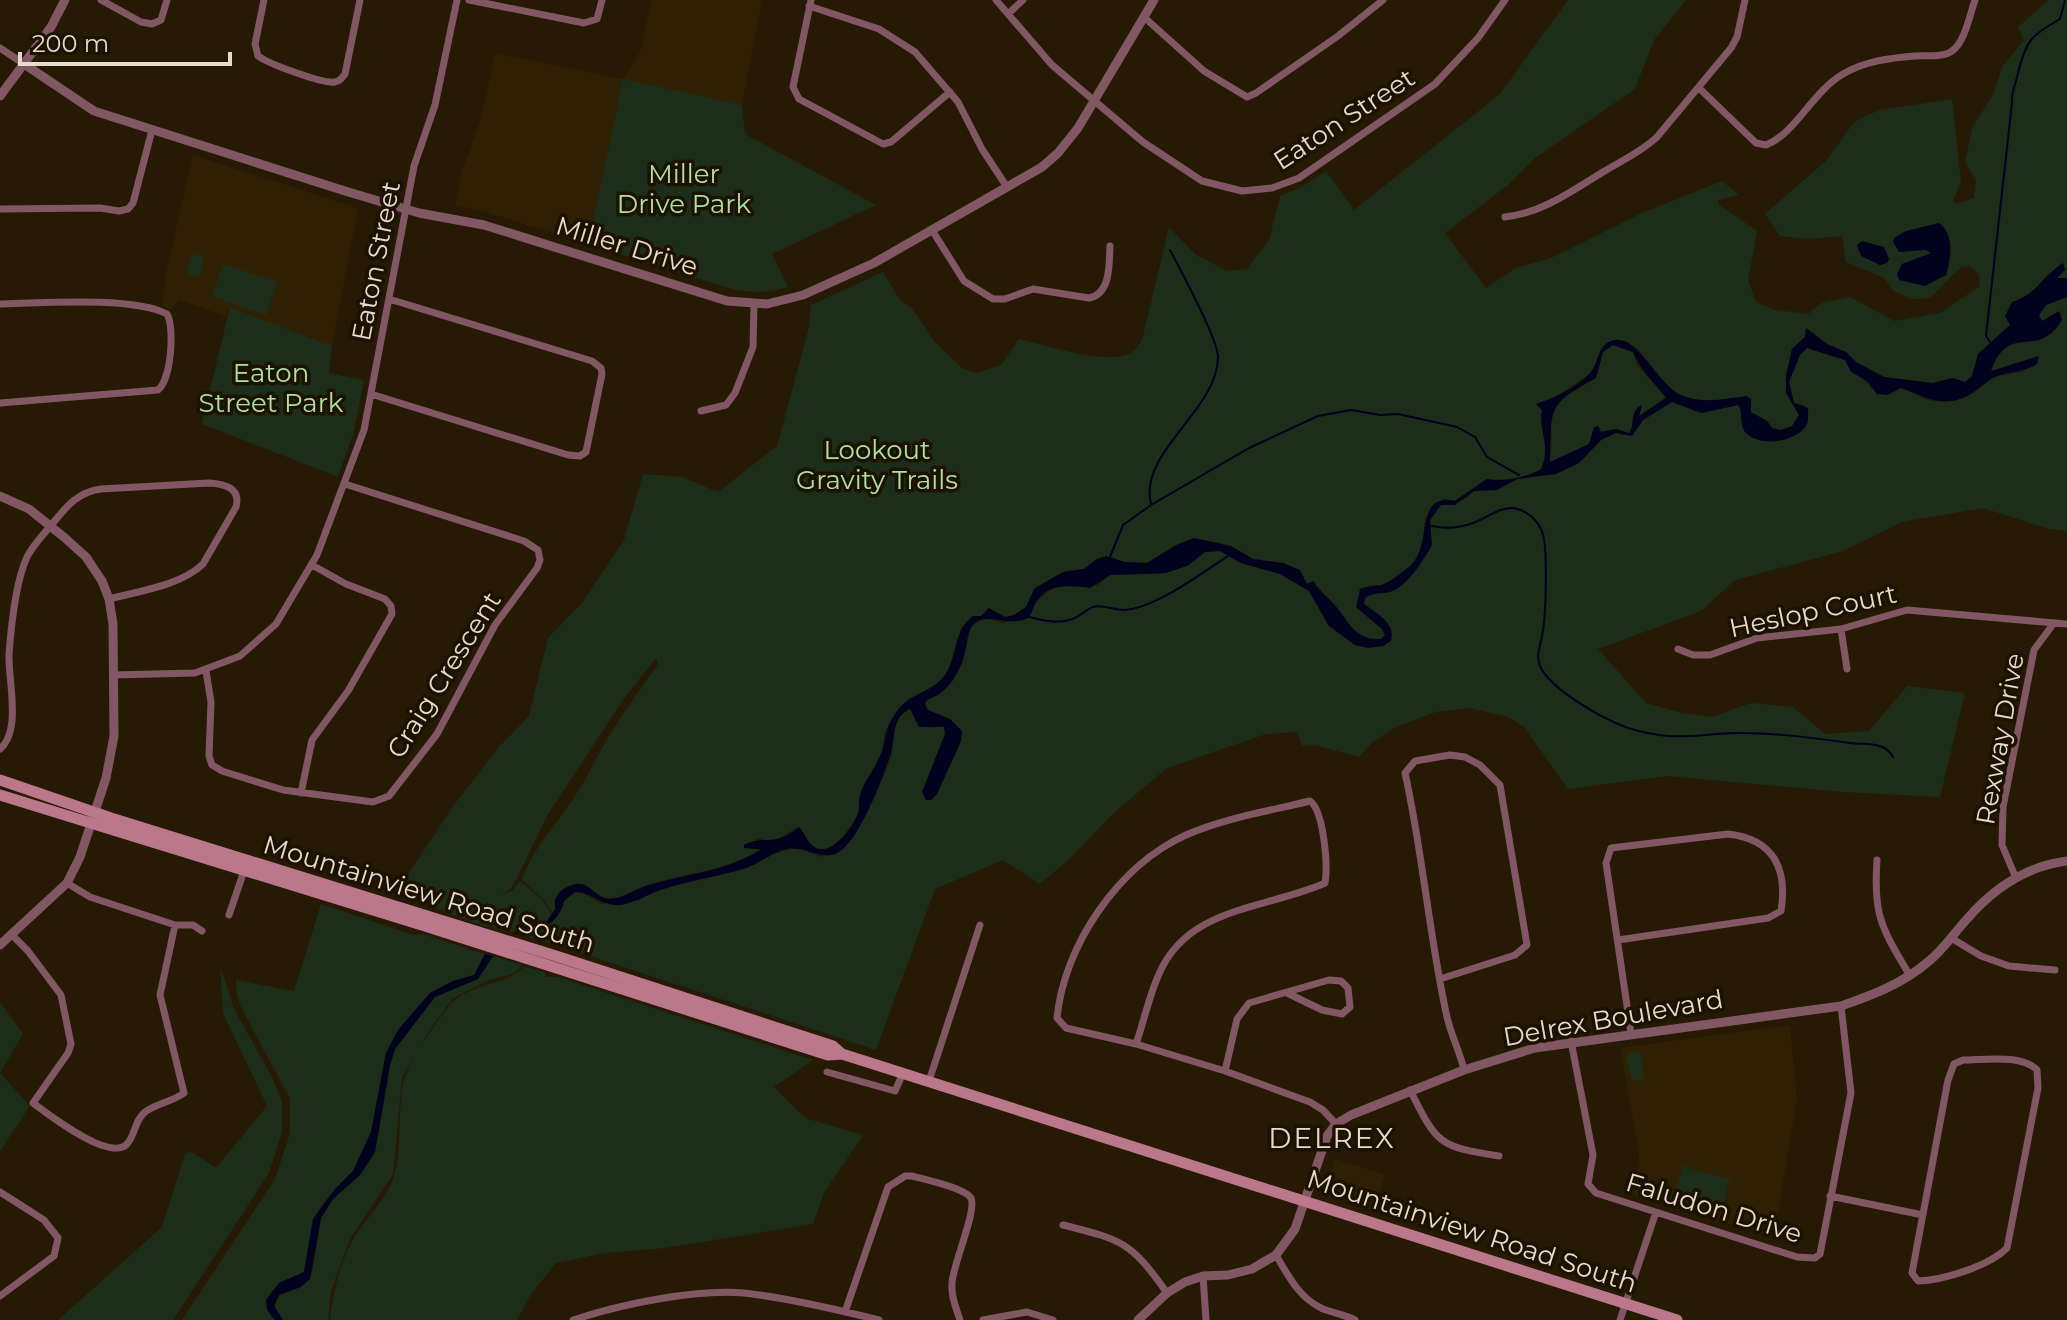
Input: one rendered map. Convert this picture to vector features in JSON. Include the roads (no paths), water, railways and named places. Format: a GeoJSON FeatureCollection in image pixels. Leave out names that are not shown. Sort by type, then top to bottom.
{"type":"FeatureCollection","features":[{"type":"Feature","properties":{"kind":"main road","name":"Mountainview Road South"},"geometry":{"type":"LineString","coordinates":[[0,780],[92,817],[552,960],[828,1055],[842,1054],[929,1081],[1677,1320]]}},
{"type":"Feature","properties":{"kind":"main road","name":"Mountainview Road South"},"geometry":{"type":"LineString","coordinates":[[0,795],[92,817]]}},
{"type":"Feature","properties":{"kind":"street"},"geometry":{"type":"LineString","coordinates":[[0,96],[51,27],[65,0]]}},
{"type":"Feature","properties":{"kind":"street"},"geometry":{"type":"LineString","coordinates":[[101,0],[141,22],[152,24],[161,20],[167,0]]}},
{"type":"Feature","properties":{"kind":"street"},"geometry":{"type":"LineString","coordinates":[[264,0],[255,44],[258,56],[270,63],[331,82],[345,74],[360,0]]}},
{"type":"Feature","properties":{"kind":"street","name":"Eaton Street"},"geometry":{"type":"LineString","coordinates":[[113,675],[206,671],[240,656],[265,636],[282,615],[312,565],[364,430],[406,209],[419,150],[435,105],[457,0]]}},
{"type":"Feature","properties":{"kind":"street"},"geometry":{"type":"LineString","coordinates":[[469,0],[584,23],[597,19],[602,0]]}},
{"type":"Feature","properties":{"kind":"street","name":"Eaton Street"},"geometry":{"type":"LineString","coordinates":[[996,0],[1052,65],[1143,142],[1202,181],[1242,191],[1272,188],[1299,178],[1435,84],[1478,38],[1505,0]]}},
{"type":"Feature","properties":{"kind":"street"},"geometry":{"type":"LineString","coordinates":[[1008,14],[1023,0]]}},
{"type":"Feature","properties":{"kind":"street","name":"Miller Drive"},"geometry":{"type":"LineString","coordinates":[[0,48],[94,111],[406,209],[479,223],[727,301],[754,305],[777,303],[803,295],[874,263],[1042,167],[1072,136],[1154,0]]}},
{"type":"Feature","properties":{"kind":"street"},"geometry":{"type":"LineString","coordinates":[[1145,18],[1204,71],[1247,97],[1338,36],[1383,0]]}},
{"type":"Feature","properties":{"kind":"street"},"geometry":{"type":"LineString","coordinates":[[1505,217],[1523,215],[1554,202],[1643,149],[1657,137],[1700,89],[1734,43],[1745,0]]}},
{"type":"Feature","properties":{"kind":"street"},"geometry":{"type":"LineString","coordinates":[[1700,89],[1754,141],[1766,145],[1796,120],[1816,94],[1849,70],[1873,61],[1941,55],[1953,51],[1961,40],[1975,0]]}},
{"type":"Feature","properties":{"kind":"street"},"geometry":{"type":"LineString","coordinates":[[950,92],[891,142],[883,144],[799,99],[793,87],[810,3],[879,29],[923,59],[950,92],[965,112],[982,149],[1007,187]]}},
{"type":"Feature","properties":{"kind":"street"},"geometry":{"type":"LineString","coordinates":[[0,209],[128,209],[133,203],[152,130]]}},
{"type":"Feature","properties":{"kind":"street"},"geometry":{"type":"LineString","coordinates":[[932,230],[964,281],[999,300],[1033,289],[1089,298],[1098,296],[1106,278],[1110,246]]}},
{"type":"Feature","properties":{"kind":"street"},"geometry":{"type":"LineString","coordinates":[[371,394],[568,455],[580,456],[586,452],[602,374],[601,368],[592,361],[389,299]]}},
{"type":"Feature","properties":{"kind":"street"},"geometry":{"type":"LineString","coordinates":[[0,304],[92,302],[147,308],[167,314],[172,328],[166,380],[158,390],[0,403]]}},
{"type":"Feature","properties":{"kind":"street"},"geometry":{"type":"LineString","coordinates":[[701,411],[726,405],[735,393],[753,347],[754,305]]}},
{"type":"Feature","properties":{"kind":"street"},"geometry":{"type":"LineString","coordinates":[[0,749],[7,741],[12,725],[9,655],[26,558],[76,498],[92,490],[209,483],[234,490],[238,498],[236,507],[203,564],[185,578],[109,599]]}},
{"type":"Feature","properties":{"kind":"street","name":"Craig Crescent"},"geometry":{"type":"LineString","coordinates":[[206,671],[211,696],[209,756],[212,765],[275,788],[373,802],[389,796],[437,734],[495,625],[540,560],[538,550],[524,541],[345,484]]}},
{"type":"Feature","properties":{"kind":"street"},"geometry":{"type":"LineString","coordinates":[[0,496],[29,509],[90,561],[109,599],[113,624],[113,754],[80,857],[67,883],[0,945]]}},
{"type":"Feature","properties":{"kind":"street"},"geometry":{"type":"LineString","coordinates":[[301,793],[312,740],[352,684],[392,614],[385,599],[346,584],[312,565]]}},
{"type":"Feature","properties":{"kind":"street","name":"Heslop Court"},"geometry":{"type":"LineString","coordinates":[[1678,649],[1693,655],[1710,655],[1757,638],[1841,629],[1907,610],[2054,623]]}},
{"type":"Feature","properties":{"kind":"street"},"geometry":{"type":"LineString","coordinates":[[2054,623],[2067,624]]}},
{"type":"Feature","properties":{"kind":"street","name":"Rexway Drive"},"geometry":{"type":"LineString","coordinates":[[2016,878],[2002,845],[2003,807],[2034,650],[2054,623]]}},
{"type":"Feature","properties":{"kind":"street"},"geometry":{"type":"LineString","coordinates":[[1841,629],[1847,669]]}},
{"type":"Feature","properties":{"kind":"street"},"geometry":{"type":"LineString","coordinates":[[1440,979],[1515,955],[1527,945],[1500,785],[1480,765],[1465,757],[1450,755],[1415,761],[1405,773],[1417,825],[1440,979],[1448,1020],[1464,1070]]}},
{"type":"Feature","properties":{"kind":"street"},"geometry":{"type":"LineString","coordinates":[[1136,1044],[1159,972],[1186,936],[1225,913],[1308,891],[1325,883],[1327,869],[1315,804],[1310,801],[1221,823],[1171,843],[1138,867],[1100,907],[1073,953],[1057,1018],[1066,1028],[1136,1044],[1225,1071],[1310,1102],[1336,1124],[1327,1136],[1295,1229],[1276,1255],[1252,1269],[1228,1275],[1203,1276],[1185,1282],[1167,1293],[1138,1320]]}},
{"type":"Feature","properties":{"kind":"street"},"geometry":{"type":"LineString","coordinates":[[1618,940],[1768,918],[1781,911],[1783,896],[1781,876],[1774,858],[1763,844],[1747,836],[1728,834],[1611,848],[1606,863],[1631,1033]]}},
{"type":"Feature","properties":{"kind":"street"},"geometry":{"type":"LineString","coordinates":[[1877,860],[1877,909],[1884,932],[1910,976]]}},
{"type":"Feature","properties":{"kind":"street","name":"Delrex Boulevard"},"geometry":{"type":"LineString","coordinates":[[1336,1124],[1410,1090],[1535,1048],[1841,1006],[1873,995],[1910,976],[1932,959],[1994,891],[2050,863],[2067,861]]}},
{"type":"Feature","properties":{"kind":"street"},"geometry":{"type":"LineString","coordinates":[[229,915],[245,866]]}},
{"type":"Feature","properties":{"kind":"street"},"geometry":{"type":"LineString","coordinates":[[67,883],[90,897],[175,925],[193,925],[202,931]]}},
{"type":"Feature","properties":{"kind":"street"},"geometry":{"type":"LineString","coordinates":[[12,935],[61,995],[71,1044],[33,1103],[96,1144],[118,1149],[124,1148],[129,1141],[137,1119],[149,1109],[184,1093],[160,995],[175,925]]}},
{"type":"Feature","properties":{"kind":"street"},"geometry":{"type":"LineString","coordinates":[[929,1081],[980,925]]}},
{"type":"Feature","properties":{"kind":"street"},"geometry":{"type":"LineString","coordinates":[[1951,938],[1981,956],[2009,966],[2055,970]]}},
{"type":"Feature","properties":{"kind":"street"},"geometry":{"type":"LineString","coordinates":[[1225,1071],[1237,1019],[1249,1003],[1329,980],[1341,981],[1348,988],[1350,1007],[1342,1014],[1322,1010],[1287,993]]}},
{"type":"Feature","properties":{"kind":"street","name":"Faludon Drive"},"geometry":{"type":"LineString","coordinates":[[1571,1041],[1593,1155],[1588,1184],[1596,1193],[1797,1257],[1815,1258],[1820,1254],[1851,1093],[1841,1006]]}},
{"type":"Feature","properties":{"kind":"street"},"geometry":{"type":"LineString","coordinates":[[1963,1060],[2005,1060],[2031,1064],[2037,1070],[2038,1088],[2007,1248],[1995,1259],[1931,1281],[1918,1281],[1912,1273],[1923,1215],[1948,1080],[1954,1064],[1963,1060]]}},
{"type":"Feature","properties":{"kind":"street"},"geometry":{"type":"LineString","coordinates":[[827,1072],[895,1091],[903,1073]]}},
{"type":"Feature","properties":{"kind":"street"},"geometry":{"type":"LineString","coordinates":[[1410,1090],[1429,1128],[1444,1143],[1499,1156]]}},
{"type":"Feature","properties":{"kind":"street"},"geometry":{"type":"LineString","coordinates":[[845,1312],[888,1187],[905,1176],[912,1176],[964,1192],[971,1199],[973,1213],[960,1244],[951,1284],[960,1320]]}},
{"type":"Feature","properties":{"kind":"street"},"geometry":{"type":"LineString","coordinates":[[0,1192],[44,1220],[58,1238],[54,1256],[0,1296]]}},
{"type":"Feature","properties":{"kind":"street"},"geometry":{"type":"LineString","coordinates":[[1830,1196],[1923,1215]]}},
{"type":"Feature","properties":{"kind":"street"},"geometry":{"type":"LineString","coordinates":[[1620,1320],[1656,1212]]}},
{"type":"Feature","properties":{"kind":"street"},"geometry":{"type":"LineString","coordinates":[[1063,1225],[1112,1238],[1129,1248],[1145,1262],[1167,1293]]}},
{"type":"Feature","properties":{"kind":"street"},"geometry":{"type":"LineString","coordinates":[[1276,1255],[1293,1286],[1307,1300],[1355,1320]]}},
{"type":"Feature","properties":{"kind":"street"},"geometry":{"type":"LineString","coordinates":[[1203,1276],[1206,1320]]}},
{"type":"Feature","properties":{"kind":"street"},"geometry":{"type":"LineString","coordinates":[[573,1320],[642,1303],[698,1294],[743,1293],[879,1320]]}},
{"type":"Feature","properties":{"kind":"street"},"geometry":{"type":"LineString","coordinates":[[983,1320],[1027,1312],[1053,1320]]}},
{"type":"Feature","properties":{"kind":"water"},"geometry":{"type":"Polygon","coordinates":[[[1939,223],[1950,240],[1946,275],[1925,286],[1899,280],[1897,274],[1902,264],[1931,253],[1926,250],[1899,252],[1894,238],[1906,231],[1939,223]]]}},
{"type":"Feature","properties":{"kind":"water"},"geometry":{"type":"Polygon","coordinates":[[[1862,241],[1884,247],[1889,259],[1887,263],[1880,265],[1861,256],[1857,245],[1862,241]]]}},
{"type":"Feature","properties":{"kind":"water"},"geometry":{"type":"Polygon","coordinates":[[[2063,263],[2065,270],[2057,278],[2067,278],[2067,297],[2046,305],[2039,315],[2042,321],[2059,311],[2062,320],[2053,332],[2043,338],[2006,347],[1991,371],[2039,356],[2037,364],[1995,377],[1964,398],[1937,400],[1901,388],[1887,395],[1877,394],[1867,381],[1851,372],[1845,360],[1807,348],[1800,355],[1789,382],[1794,403],[1808,408],[1806,426],[1794,436],[1778,441],[1753,438],[1743,427],[1738,405],[1702,413],[1672,402],[1643,420],[1632,436],[1616,433],[1601,440],[1579,463],[1556,474],[1517,479],[1497,490],[1474,491],[1455,505],[1441,505],[1430,520],[1432,545],[1411,576],[1395,590],[1365,598],[1364,604],[1391,629],[1391,641],[1383,646],[1368,648],[1355,645],[1329,626],[1309,591],[1280,574],[1241,563],[1220,551],[1205,552],[1187,566],[1166,573],[1110,575],[1090,588],[1067,586],[1052,589],[1040,597],[1026,619],[983,619],[973,625],[953,680],[942,692],[927,700],[928,710],[950,719],[962,731],[961,741],[937,794],[931,800],[926,800],[922,792],[945,734],[944,727],[919,727],[910,709],[896,723],[890,756],[865,818],[851,840],[837,853],[824,855],[787,849],[743,869],[676,885],[621,905],[608,904],[575,892],[564,901],[558,916],[545,927],[529,933],[514,933],[545,924],[555,909],[557,896],[571,885],[588,887],[604,898],[618,898],[649,885],[735,862],[761,849],[744,848],[744,845],[777,839],[799,827],[816,848],[825,849],[835,844],[849,830],[858,814],[859,797],[880,757],[893,717],[902,705],[943,678],[959,634],[967,622],[973,616],[981,616],[989,608],[1005,617],[1014,615],[1026,607],[1034,589],[1063,572],[1084,569],[1106,556],[1124,562],[1147,563],[1194,538],[1231,546],[1253,559],[1283,563],[1300,570],[1307,584],[1313,581],[1357,632],[1372,639],[1381,639],[1385,635],[1382,629],[1356,607],[1360,589],[1387,583],[1411,565],[1418,556],[1429,512],[1434,504],[1442,500],[1455,501],[1487,479],[1515,478],[1541,469],[1545,446],[1542,410],[1536,404],[1565,392],[1585,378],[1608,342],[1623,341],[1631,345],[1679,394],[1712,400],[1746,396],[1751,399],[1751,412],[1767,421],[1772,428],[1781,430],[1792,426],[1799,415],[1786,393],[1786,376],[1792,349],[1805,337],[1806,328],[1884,377],[1933,383],[1953,378],[1965,382],[1972,376],[1978,354],[2010,325],[2005,316],[2012,302],[2034,290],[2063,263]],[[1613,345],[1603,352],[1596,378],[1560,403],[1552,420],[1550,462],[1589,444],[1594,427],[1598,426],[1601,432],[1616,429],[1629,433],[1638,408],[1642,405],[1639,416],[1666,398],[1633,352],[1613,345]]]}},
{"type":"Feature","properties":{"kind":"water"},"geometry":{"type":"Polygon","coordinates":[[[485,954],[493,956],[478,979],[435,997],[395,1049],[375,1152],[360,1175],[333,1199],[321,1218],[310,1279],[301,1287],[279,1295],[274,1306],[283,1320],[275,1320],[267,1310],[266,1300],[279,1283],[304,1272],[313,1219],[353,1171],[371,1132],[386,1053],[398,1030],[430,993],[474,975],[485,954]]]}},
{"type":"Feature","properties":{"kind":"waterway"},"geometry":{"type":"LineString","coordinates":[[1990,342],[1986,336],[2013,91],[2027,46],[2042,30],[2060,19],[2065,0]]}},
{"type":"Feature","properties":{"kind":"waterway"},"geometry":{"type":"LineString","coordinates":[[1151,504],[1150,485],[1156,467],[1206,395],[1215,376],[1218,357],[1205,320],[1170,250]]}},
{"type":"Feature","properties":{"kind":"waterway"},"geometry":{"type":"LineString","coordinates":[[1110,557],[1123,525],[1151,505],[1249,448],[1318,416],[1351,410],[1380,415],[1398,414],[1457,427],[1475,437],[1487,457],[1519,475]]}},
{"type":"Feature","properties":{"kind":"waterway"},"geometry":{"type":"LineString","coordinates":[[1432,526],[1463,526],[1512,508],[1527,513],[1535,520],[1543,534],[1546,558],[1545,611],[1538,657],[1540,666],[1566,694],[1605,718],[1628,728],[1659,735],[1782,735],[1874,745],[1885,748],[1893,757]]}},
{"type":"Feature","properties":{"kind":"waterway"},"geometry":{"type":"LineString","coordinates":[[1029,617],[1059,622],[1097,606],[1124,610],[1136,608],[1178,589],[1228,556]]}},
{"type":"Feature","properties":{"kind":"district","name":"DELREX"},"geometry":{"type":"Point","coordinates":[1332,1138]}},
{"type":"Feature","properties":{"kind":"park label","name":"Miller Drive Park"},"geometry":{"type":"Point","coordinates":[684,189]}},
{"type":"Feature","properties":{"kind":"park label","name":"Eaton Street Park"},"geometry":{"type":"Point","coordinates":[271,388]}},
{"type":"Feature","properties":{"kind":"park label","name":"Lookout Gravity Trails"},"geometry":{"type":"Point","coordinates":[877,465]}}]}
